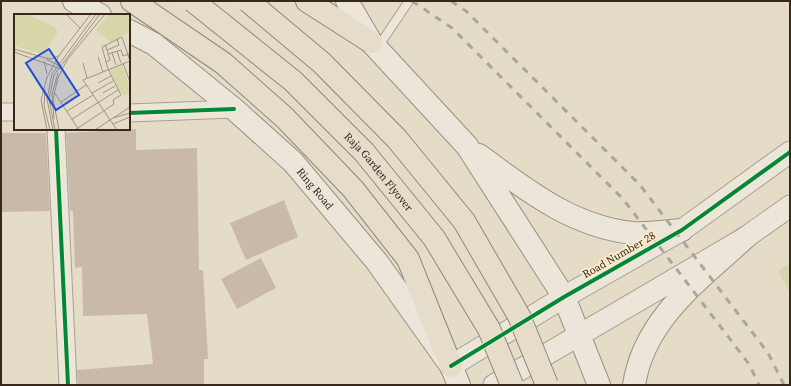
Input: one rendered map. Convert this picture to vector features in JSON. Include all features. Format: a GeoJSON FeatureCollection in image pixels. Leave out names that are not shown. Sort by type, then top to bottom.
{"type":"FeatureCollection","features":[{"type":"Feature","properties":{"kind":"main road"},"geometry":{"type":"LineString","coordinates":[[74,1],[98,14]]}},
{"type":"Feature","properties":{"kind":"main road"},"geometry":{"type":"LineString","coordinates":[[132,1],[223,62],[285,118],[353,189],[408,260],[455,376]]}},
{"type":"Feature","properties":{"kind":"main road","name":"Raja Garden Flyover"},"geometry":{"type":"LineString","coordinates":[[193,1],[293,80],[364,152],[434,238],[489,329],[512,385]]}},
{"type":"Feature","properties":{"kind":"main road"},"geometry":{"type":"LineString","coordinates":[[248,1],[322,63],[397,139],[464,221],[519,316],[547,385]]}},
{"type":"Feature","properties":{"kind":"main road"},"geometry":{"type":"LineString","coordinates":[[307,1],[374,46]]}},
{"type":"Feature","properties":{"kind":"main road"},"geometry":{"type":"LineString","coordinates":[[347,1],[374,46],[467,146],[564,297],[578,336],[599,385]]}},
{"type":"Feature","properties":{"kind":"main road","name":"Ring Road"},"geometry":{"type":"LineString","coordinates":[[130,32],[154,44],[234,109],[294,162],[377,262],[455,376]]}},
{"type":"Feature","properties":{"kind":"main road"},"geometry":{"type":"LineString","coordinates":[[467,146],[538,197],[577,218],[604,228],[634,233],[682,230]]}},
{"type":"Feature","properties":{"kind":"main road"},"geometry":{"type":"LineString","coordinates":[[634,385],[642,353],[652,332],[666,312],[745,238]]}},
{"type":"Feature","properties":{"kind":"street"},"geometry":{"type":"LineString","coordinates":[[130,113],[234,109]]}},
{"type":"Feature","properties":{"kind":"street"},"geometry":{"type":"LineString","coordinates":[[1,112],[14,112]]}},
{"type":"Feature","properties":{"kind":"street"},"geometry":{"type":"LineString","coordinates":[[56,130],[68,385]]}},
{"type":"Feature","properties":{"kind":"street","name":"Road Number 28"},"geometry":{"type":"LineString","coordinates":[[455,376],[564,297],[682,230],[790,152]]}},
{"type":"Feature","properties":{"kind":"street"},"geometry":{"type":"LineString","coordinates":[[494,385],[745,238],[790,206]]}},
{"type":"Feature","properties":{"kind":"lane"},"geometry":{"type":"LineString","coordinates":[[374,46],[409,1]]}},
{"type":"Feature","properties":{"kind":"green space"},"geometry":{"type":"Polygon","coordinates":[[[790,263],[790,293],[778,271],[790,263]]]}},
{"type":"Feature","properties":{"kind":"building"},"geometry":{"type":"Polygon","coordinates":[[[136,129],[136,150],[197,148],[199,270],[203,270],[208,359],[204,359],[204,385],[78,385],[77,370],[153,364],[147,314],[83,316],[82,267],[75,268],[73,211],[70,211],[66,133],[136,129]]]}},
{"type":"Feature","properties":{"kind":"building"},"geometry":{"type":"Polygon","coordinates":[[[1,133],[46,133],[50,211],[1,212],[1,133]]]}},
{"type":"Feature","properties":{"kind":"building"},"geometry":{"type":"Polygon","coordinates":[[[284,200],[298,237],[246,260],[230,223],[284,200]]]}},
{"type":"Feature","properties":{"kind":"building"},"geometry":{"type":"Polygon","coordinates":[[[261,258],[276,288],[237,309],[221,279],[261,258]]]}},
{"type":"Feature","properties":{"kind":"railway"},"geometry":{"type":"LineString","coordinates":[[412,1],[452,28],[623,199],[749,364],[759,385]]}},
{"type":"Feature","properties":{"kind":"railway"},"geometry":{"type":"LineString","coordinates":[[451,1],[466,11],[640,185],[768,353],[784,385]]}},
{"type":"Feature","properties":{"kind":"cycle path"},"geometry":{"type":"LineString","coordinates":[[130,113],[234,109]]}},
{"type":"Feature","properties":{"kind":"cycle path"},"geometry":{"type":"LineString","coordinates":[[56,130],[68,385]]}},
{"type":"Feature","properties":{"kind":"cycle path"},"geometry":{"type":"LineString","coordinates":[[451,366],[564,297],[682,230],[790,152]]}}]}
